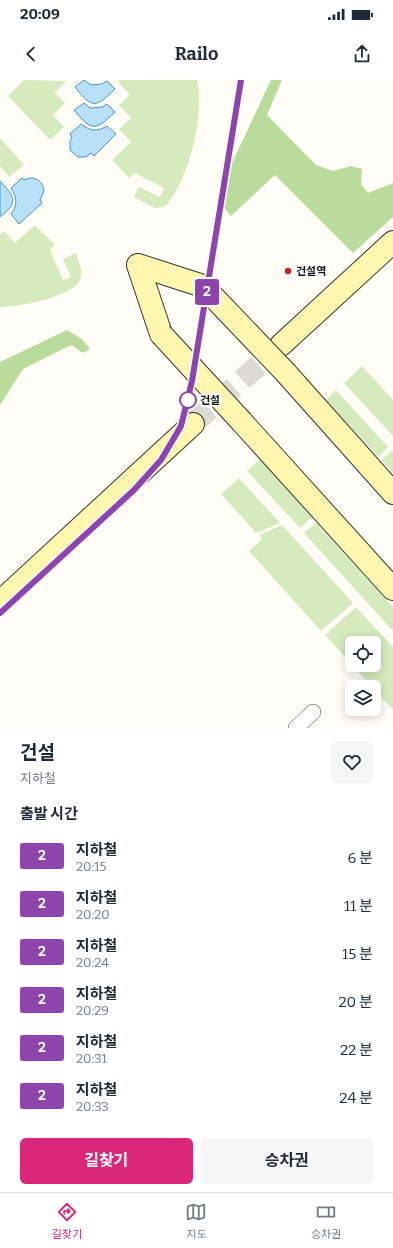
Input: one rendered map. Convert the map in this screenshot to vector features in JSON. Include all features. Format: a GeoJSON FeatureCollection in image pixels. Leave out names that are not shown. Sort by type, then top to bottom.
{"type":"FeatureCollection","features":[{"type":"Feature","properties":{"kind":"street"},"geometry":{"type":"LineString","coordinates":[[281,345],[393,242]]}},
{"type":"Feature","properties":{"kind":"street"},"geometry":{"type":"LineString","coordinates":[[393,492],[286,373],[203,286],[138,265],[161,334],[393,589]]}},
{"type":"Feature","properties":{"kind":"street"},"geometry":{"type":"LineString","coordinates":[[0,602],[193,424]]}},
{"type":"Feature","properties":{"kind":"street"},"geometry":{"type":"LineString","coordinates":[[296,728],[313,712]]}},
{"type":"Feature","properties":{"kind":"green space"},"geometry":{"type":"Polygon","coordinates":[[[24,80],[66,81],[55,93],[65,103],[53,115],[64,127],[50,140],[8,96],[24,80]]]}},
{"type":"Feature","properties":{"kind":"green space"},"geometry":{"type":"Polygon","coordinates":[[[121,80],[197,80],[199,112],[193,147],[181,181],[174,195],[165,207],[155,208],[134,197],[139,187],[160,197],[164,188],[135,173],[129,178],[112,160],[131,142],[119,129],[131,118],[119,105],[130,95],[118,82],[121,80]]]}},
{"type":"Feature","properties":{"kind":"green space"},"geometry":{"type":"Polygon","coordinates":[[[271,80],[282,80],[267,115],[316,165],[333,171],[351,166],[362,169],[361,184],[368,193],[393,183],[393,217],[353,253],[275,175],[231,216],[218,201],[219,191],[271,80]]]}},
{"type":"Feature","properties":{"kind":"green space"},"geometry":{"type":"Polygon","coordinates":[[[0,138],[24,165],[9,177],[0,166],[0,138]]]}},
{"type":"Feature","properties":{"kind":"green space"},"geometry":{"type":"Polygon","coordinates":[[[35,225],[55,245],[50,250],[63,280],[71,277],[63,259],[76,253],[81,270],[80,280],[75,286],[56,296],[31,303],[0,307],[0,234],[4,231],[15,243],[35,225]]]}},
{"type":"Feature","properties":{"kind":"green space"},"geometry":{"type":"Polygon","coordinates":[[[67,330],[82,339],[90,349],[83,353],[71,345],[23,369],[0,405],[0,362],[67,330]]]}},
{"type":"Feature","properties":{"kind":"green space"},"geometry":{"type":"Polygon","coordinates":[[[362,366],[393,400],[393,436],[344,383],[362,366]]]}},
{"type":"Feature","properties":{"kind":"green space"},"geometry":{"type":"Polygon","coordinates":[[[336,390],[388,447],[378,457],[326,400],[336,390]]]}},
{"type":"Feature","properties":{"kind":"green space"},"geometry":{"type":"Polygon","coordinates":[[[392,451],[393,452],[393,473],[381,460],[392,451]]]}},
{"type":"Feature","properties":{"kind":"green space"},"geometry":{"type":"Polygon","coordinates":[[[260,459],[312,517],[300,528],[247,471],[260,459]]]}},
{"type":"Feature","properties":{"kind":"green space"},"geometry":{"type":"Polygon","coordinates":[[[239,478],[280,523],[256,533],[221,494],[239,478]]]}},
{"type":"Feature","properties":{"kind":"green space"},"geometry":{"type":"Polygon","coordinates":[[[316,523],[393,607],[393,631],[304,533],[316,523]]]}},
{"type":"Feature","properties":{"kind":"green space"},"geometry":{"type":"Polygon","coordinates":[[[282,525],[353,603],[321,631],[249,551],[262,539],[259,535],[282,525]]]}},
{"type":"Feature","properties":{"kind":"green space"},"geometry":{"type":"Polygon","coordinates":[[[356,607],[393,647],[393,710],[381,697],[381,680],[366,680],[358,672],[381,672],[381,636],[345,636],[345,656],[325,635],[356,607]]]}},
{"type":"Feature","properties":{"kind":"water"},"geometry":{"type":"Polygon","coordinates":[[[84,80],[91,85],[102,84],[107,81],[115,89],[98,103],[90,102],[75,87],[84,80]]]}},
{"type":"Feature","properties":{"kind":"water"},"geometry":{"type":"Polygon","coordinates":[[[84,103],[90,108],[102,107],[107,104],[115,112],[98,126],[90,125],[85,122],[74,110],[84,103]]]}},
{"type":"Feature","properties":{"kind":"water"},"geometry":{"type":"Polygon","coordinates":[[[81,124],[94,130],[107,126],[116,134],[94,156],[91,153],[86,157],[78,157],[70,150],[70,141],[72,137],[70,134],[81,124]]]}},
{"type":"Feature","properties":{"kind":"water"},"geometry":{"type":"Polygon","coordinates":[[[22,178],[24,180],[34,178],[40,181],[44,191],[40,200],[42,203],[19,224],[11,214],[15,207],[16,201],[15,195],[11,188],[22,178]]]}},
{"type":"Feature","properties":{"kind":"water"},"geometry":{"type":"Polygon","coordinates":[[[0,181],[12,195],[13,199],[10,207],[0,217],[0,181]]]}},
{"type":"Feature","properties":{"kind":"tunnel"},"geometry":{"type":"LineString","coordinates":[[193,424],[281,345]]}},
{"type":"Feature","properties":{"kind":"metro line","name":"2"},"geometry":{"type":"LineString","coordinates":[[0,613],[147,477],[171,445],[181,426],[192,381],[241,80]]}},
{"type":"Feature","properties":{"kind":"place","name":"건설역"},"geometry":{"type":"Point","coordinates":[288,271]}},
{"type":"Feature","properties":{"kind":"place","name":"건설"},"geometry":{"type":"Point","coordinates":[188,400]}}]}
